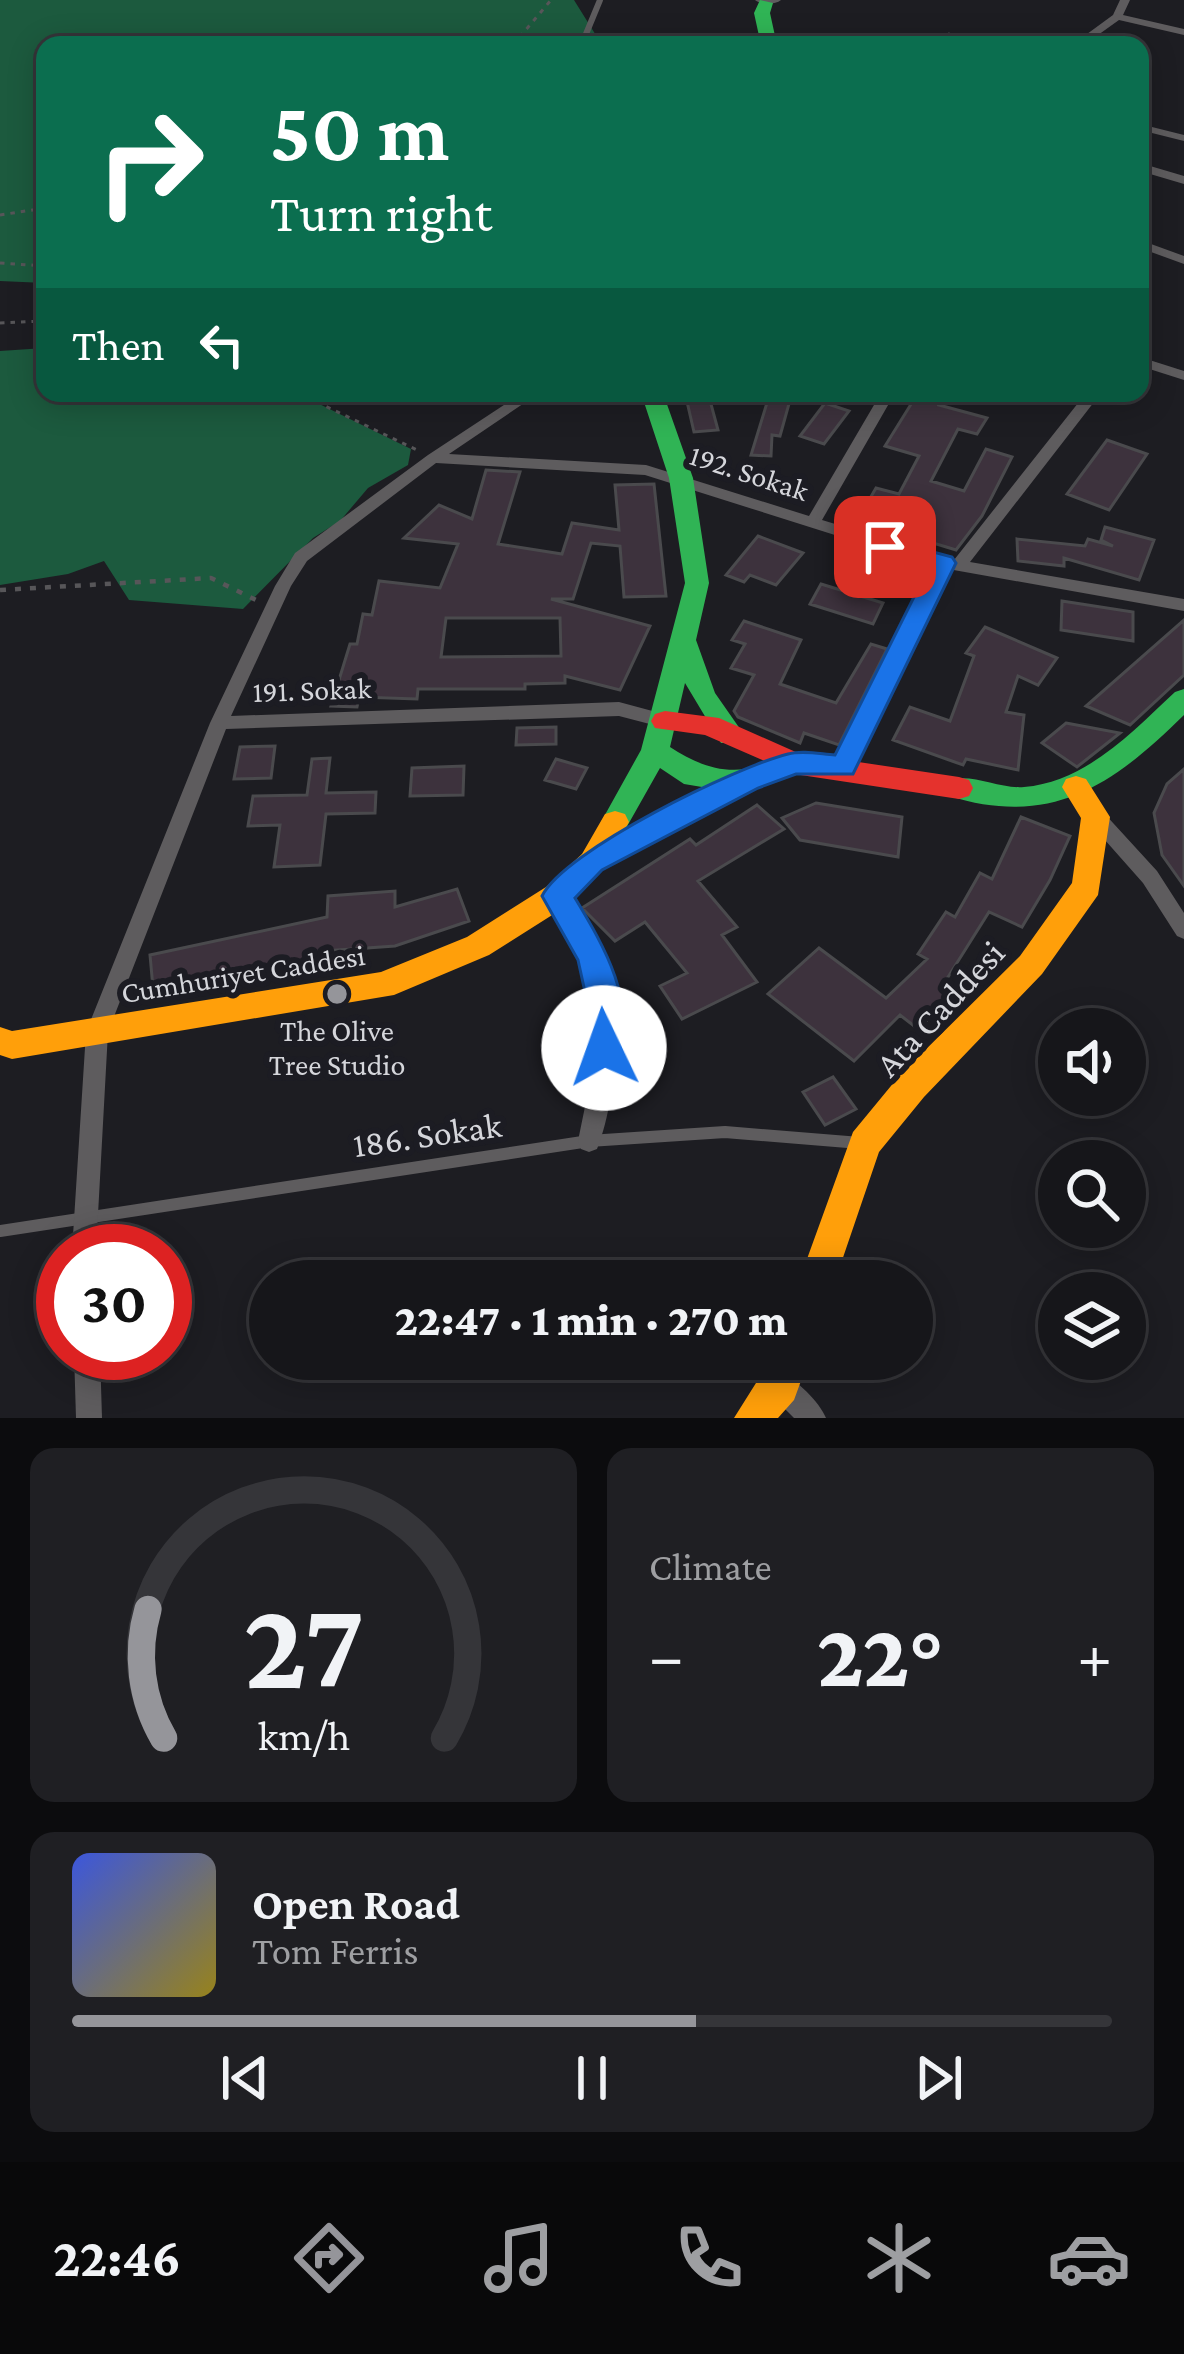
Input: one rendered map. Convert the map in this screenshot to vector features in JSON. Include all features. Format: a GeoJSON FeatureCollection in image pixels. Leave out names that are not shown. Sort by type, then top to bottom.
{"type":"FeatureCollection","features":[{"type":"Feature","properties":{"kind":"street"},"geometry":{"type":"LineString","coordinates":[[1089,36],[1117,16],[1125,0]]}},
{"type":"Feature","properties":{"kind":"street"},"geometry":{"type":"LineString","coordinates":[[767,1],[762,13],[767,36]]}},
{"type":"Feature","properties":{"kind":"street"},"geometry":{"type":"LineString","coordinates":[[1117,16],[1184,32]]}},
{"type":"Feature","properties":{"kind":"street"},"geometry":{"type":"LineString","coordinates":[[1149,129],[1184,138]]}},
{"type":"Feature","properties":{"kind":"street"},"geometry":{"type":"LineString","coordinates":[[1149,170],[1184,180]]}},
{"type":"Feature","properties":{"kind":"street"},"geometry":{"type":"LineString","coordinates":[[1149,247],[1184,260]]}},
{"type":"Feature","properties":{"kind":"street"},"geometry":{"type":"LineString","coordinates":[[1149,364],[1184,376]]}},
{"type":"Feature","properties":{"kind":"street"},"geometry":{"type":"LineString","coordinates":[[219,723],[301,557],[518,402]]}},
{"type":"Feature","properties":{"kind":"street","name":"Cumhuriyet Caddesi"},"geometry":{"type":"LineString","coordinates":[[0,1041],[12,1045],[383,985],[478,946],[557,896],[592,862],[656,751],[697,583],[681,478],[655,402]]}},
{"type":"Feature","properties":{"kind":"street"},"geometry":{"type":"LineString","coordinates":[[813,522],[883,402]]}},
{"type":"Feature","properties":{"kind":"street"},"geometry":{"type":"LineString","coordinates":[[843,767],[951,564],[1086,402]]}},
{"type":"Feature","properties":{"kind":"street","name":"192. Sokak"},"geometry":{"type":"LineString","coordinates":[[434,458],[646,470],[951,564],[1184,605]]}},
{"type":"Feature","properties":{"kind":"street"},"geometry":{"type":"LineString","coordinates":[[685,644],[703,696],[748,754],[748,780]]}},
{"type":"Feature","properties":{"kind":"street"},"geometry":{"type":"LineString","coordinates":[[665,721],[709,725],[794,763],[843,767],[1022,799],[1076,787],[1129,752],[1184,699]]}},
{"type":"Feature","properties":{"kind":"street","name":"191. Sokak"},"geometry":{"type":"LineString","coordinates":[[83,1224],[97,1032],[219,723],[619,709],[665,721]]}},
{"type":"Feature","properties":{"kind":"street"},"geometry":{"type":"LineString","coordinates":[[656,751],[694,776],[748,780]]}},
{"type":"Feature","properties":{"kind":"street"},"geometry":{"type":"LineString","coordinates":[[592,862],[748,780],[794,763]]}},
{"type":"Feature","properties":{"kind":"street"},"geometry":{"type":"LineString","coordinates":[[1076,787],[1096,817],[1150,877],[1184,930]]}},
{"type":"Feature","properties":{"kind":"street","name":"Ata Caddesi"},"geometry":{"type":"LineString","coordinates":[[824,1260],[865,1143],[912,1086],[1031,965],[1087,886],[1096,817]]}},
{"type":"Feature","properties":{"kind":"street"},"geometry":{"type":"LineString","coordinates":[[557,896],[594,958],[607,1015],[589,1142]]}},
{"type":"Feature","properties":{"kind":"street"},"geometry":{"type":"LineString","coordinates":[[88,1380],[89,1418]]}},
{"type":"Feature","properties":{"kind":"street"},"geometry":{"type":"LineString","coordinates":[[753,1418],[782,1380]]}},
{"type":"Feature","properties":{"kind":"street"},"geometry":{"type":"LineString","coordinates":[[780,1386],[813,1418]]}},
{"type":"Feature","properties":{"kind":"lane"},"geometry":{"type":"LineString","coordinates":[[586,36],[600,0]]}},
{"type":"Feature","properties":{"kind":"lane","name":"186. Sokak"},"geometry":{"type":"LineString","coordinates":[[0,1232],[589,1142],[724,1132],[865,1143]]}},
{"type":"Feature","properties":{"kind":"path"},"geometry":{"type":"LineString","coordinates":[[521,36],[551,0]]}},
{"type":"Feature","properties":{"kind":"path"},"geometry":{"type":"LineString","coordinates":[[0,215],[36,209]]}},
{"type":"Feature","properties":{"kind":"path"},"geometry":{"type":"LineString","coordinates":[[0,263],[36,265]]}},
{"type":"Feature","properties":{"kind":"path"},"geometry":{"type":"LineString","coordinates":[[0,323],[36,321]]}},
{"type":"Feature","properties":{"kind":"path"},"geometry":{"type":"LineString","coordinates":[[317,402],[434,458]]}},
{"type":"Feature","properties":{"kind":"path"},"geometry":{"type":"LineString","coordinates":[[0,590],[211,578],[272,608]]}},
{"type":"Feature","properties":{"kind":"green space"},"geometry":{"type":"Polygon","coordinates":[[[0,0],[574,0],[596,36],[36,36],[36,283],[0,281],[0,0]]]}},
{"type":"Feature","properties":{"kind":"green space"},"geometry":{"type":"Polygon","coordinates":[[[36,349],[36,402],[315,402],[411,449],[408,465],[368,488],[340,521],[313,538],[243,609],[129,600],[104,561],[68,574],[0,585],[0,351],[36,349]]]}},
{"type":"Feature","properties":{"kind":"building"},"geometry":{"type":"Polygon","coordinates":[[[687,402],[710,402],[718,430],[694,432],[687,402]]]}},
{"type":"Feature","properties":{"kind":"building"},"geometry":{"type":"Polygon","coordinates":[[[767,402],[789,402],[780,436],[772,435],[771,456],[751,455],[767,402]]]}},
{"type":"Feature","properties":{"kind":"building"},"geometry":{"type":"Polygon","coordinates":[[[912,402],[941,402],[987,418],[977,434],[958,429],[931,481],[964,491],[986,449],[1012,457],[982,516],[956,550],[930,542],[934,534],[861,514],[876,488],[899,494],[919,456],[885,446],[912,402]]]}},
{"type":"Feature","properties":{"kind":"building"},"geometry":{"type":"Polygon","coordinates":[[[825,403],[849,411],[824,444],[800,436],[825,403]]]}},
{"type":"Feature","properties":{"kind":"building"},"geometry":{"type":"Polygon","coordinates":[[[1107,440],[1147,454],[1109,510],[1067,494],[1107,440]]]}},
{"type":"Feature","properties":{"kind":"building"},"geometry":{"type":"Polygon","coordinates":[[[486,470],[520,472],[498,544],[562,554],[572,523],[619,530],[615,485],[654,484],[666,596],[624,597],[620,546],[591,543],[573,599],[551,599],[650,626],[620,690],[565,676],[565,683],[525,684],[525,689],[418,689],[417,699],[359,697],[357,707],[331,706],[350,644],[357,644],[363,614],[372,615],[379,581],[440,588],[458,544],[404,538],[439,505],[472,519],[486,470]],[[446,618],[441,657],[561,656],[560,618],[446,618]]]}},
{"type":"Feature","properties":{"kind":"building"},"geometry":{"type":"Polygon","coordinates":[[[1105,527],[1154,540],[1139,580],[1064,558],[1064,566],[1018,561],[1017,539],[1085,546],[1088,539],[1113,546],[1101,540],[1105,527]]]}},
{"type":"Feature","properties":{"kind":"building"},"geometry":{"type":"Polygon","coordinates":[[[758,536],[803,553],[776,585],[750,575],[744,582],[726,575],[758,536]]]}},
{"type":"Feature","properties":{"kind":"building"},"geometry":{"type":"Polygon","coordinates":[[[821,584],[883,603],[873,624],[810,604],[821,584]]]}},
{"type":"Feature","properties":{"kind":"building"},"geometry":{"type":"Polygon","coordinates":[[[1062,601],[1133,612],[1133,641],[1061,630],[1062,601]]]}},
{"type":"Feature","properties":{"kind":"building"},"geometry":{"type":"Polygon","coordinates":[[[1184,620],[1184,675],[1130,725],[1086,706],[1184,620]]]}},
{"type":"Feature","properties":{"kind":"building"},"geometry":{"type":"Polygon","coordinates":[[[744,621],[801,640],[780,684],[836,703],[871,644],[887,649],[839,745],[804,733],[800,743],[738,717],[734,711],[754,675],[731,668],[745,644],[732,640],[744,621]]]}},
{"type":"Feature","properties":{"kind":"building"},"geometry":{"type":"Polygon","coordinates":[[[985,627],[1057,658],[1038,685],[1018,676],[1006,712],[1024,715],[1018,770],[966,759],[963,765],[893,740],[910,707],[950,721],[974,656],[966,653],[985,627]]]}},
{"type":"Feature","properties":{"kind":"building"},"geometry":{"type":"Polygon","coordinates":[[[1066,723],[1120,733],[1077,767],[1042,743],[1066,723]]]}},
{"type":"Feature","properties":{"kind":"building"},"geometry":{"type":"Polygon","coordinates":[[[556,727],[556,744],[516,745],[517,728],[556,727]]]}},
{"type":"Feature","properties":{"kind":"building"},"geometry":{"type":"Polygon","coordinates":[[[275,746],[271,778],[234,779],[240,747],[275,746]]]}},
{"type":"Feature","properties":{"kind":"building"},"geometry":{"type":"Polygon","coordinates":[[[330,758],[326,793],[376,792],[375,813],[326,814],[320,865],[274,867],[280,825],[248,826],[253,796],[307,795],[312,759],[330,758]]]}},
{"type":"Feature","properties":{"kind":"building"},"geometry":{"type":"Polygon","coordinates":[[[556,759],[587,768],[576,789],[545,780],[556,759]]]}},
{"type":"Feature","properties":{"kind":"building"},"geometry":{"type":"Polygon","coordinates":[[[464,766],[463,795],[410,796],[412,768],[464,766]]]}},
{"type":"Feature","properties":{"kind":"building"},"geometry":{"type":"Polygon","coordinates":[[[1184,769],[1184,886],[1162,855],[1154,813],[1167,784],[1184,769]]]}},
{"type":"Feature","properties":{"kind":"building"},"geometry":{"type":"Polygon","coordinates":[[[816,803],[902,817],[898,857],[800,840],[782,818],[816,803]]]}},
{"type":"Feature","properties":{"kind":"building"},"geometry":{"type":"Polygon","coordinates":[[[757,805],[784,829],[698,881],[737,927],[722,935],[757,982],[682,1019],[660,986],[687,973],[645,922],[615,941],[582,908],[690,839],[696,845],[757,805]]]}},
{"type":"Feature","properties":{"kind":"building"},"geometry":{"type":"Polygon","coordinates":[[[1021,817],[1070,836],[1050,880],[1022,927],[989,912],[943,985],[954,993],[918,1029],[900,1015],[854,1061],[768,994],[819,948],[886,998],[927,959],[918,954],[946,912],[955,917],[980,873],[992,879],[1021,817]]]}},
{"type":"Feature","properties":{"kind":"building"},"geometry":{"type":"Polygon","coordinates":[[[457,889],[469,921],[395,946],[325,951],[327,966],[154,999],[150,955],[327,917],[328,896],[395,891],[395,907],[457,889]]]}},
{"type":"Feature","properties":{"kind":"building"},"geometry":{"type":"Polygon","coordinates":[[[833,1077],[856,1109],[825,1125],[803,1092],[833,1077]]]}},
{"type":"Feature","properties":{"kind":"traffic: fast"},"geometry":{"type":"LineString","coordinates":[[765,3],[762,13],[767,36]]}},
{"type":"Feature","properties":{"kind":"traffic: fast"},"geometry":{"type":"LineString","coordinates":[[615,822],[655,751],[697,583],[681,478],[655,402]]}},
{"type":"Feature","properties":{"kind":"traffic: fast"},"geometry":{"type":"LineString","coordinates":[[685,644],[703,696],[731,736]]}},
{"type":"Feature","properties":{"kind":"traffic: fast"},"geometry":{"type":"LineString","coordinates":[[959,788],[1017,798],[1072,786],[1112,763],[1184,699]]}},
{"type":"Feature","properties":{"kind":"traffic: fast"},"geometry":{"type":"LineString","coordinates":[[655,751],[694,776],[748,780]]}},
{"type":"Feature","properties":{"kind":"traffic: fast"},"geometry":{"type":"LineString","coordinates":[[592,862],[748,780],[794,763]]}},
{"type":"Feature","properties":{"kind":"traffic: slow"},"geometry":{"type":"LineString","coordinates":[[824,1260],[865,1143],[912,1086],[1031,965],[1087,886],[1096,817],[1076,787]]}},
{"type":"Feature","properties":{"kind":"traffic: slow"},"geometry":{"type":"LineString","coordinates":[[0,1041],[12,1045],[383,985],[478,946],[557,896],[592,862],[615,822]]}},
{"type":"Feature","properties":{"kind":"traffic: slow"},"geometry":{"type":"LineString","coordinates":[[753,1418],[782,1380]]}},
{"type":"Feature","properties":{"kind":"traffic: jam"},"geometry":{"type":"LineString","coordinates":[[665,721],[709,725],[794,763],[959,788]]}},
{"type":"Feature","properties":{"kind":"place","name":"The Olive Tree Studio"},"geometry":{"type":"Point","coordinates":[337,994]}},
{"type":"Feature","properties":{"kind":"route"},"geometry":{"type":"LineString","coordinates":[[604,1048],[607,1015],[594,958],[557,896],[592,862],[748,780],[794,763],[843,767],[869,706],[944,563],[885,547]]}}]}
